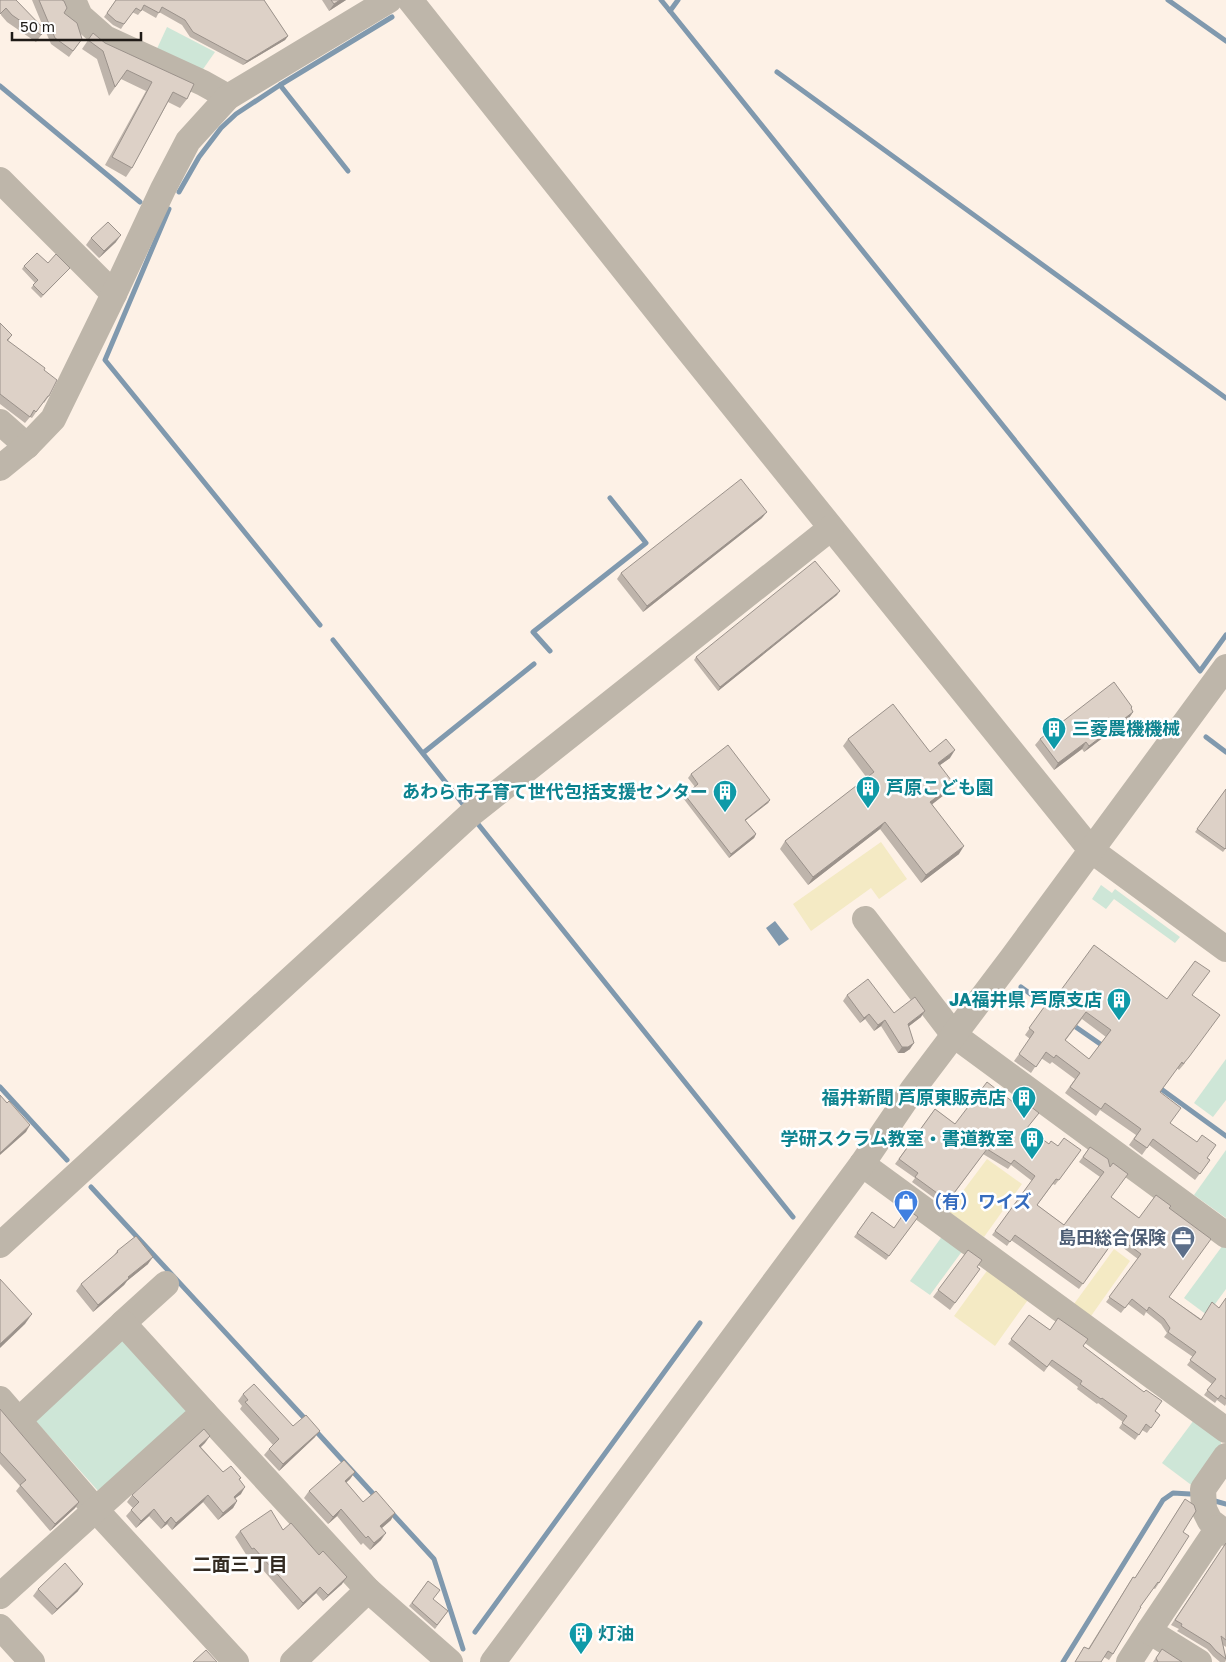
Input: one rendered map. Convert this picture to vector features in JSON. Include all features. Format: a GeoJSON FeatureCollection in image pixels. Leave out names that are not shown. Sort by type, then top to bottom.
{"type":"FeatureCollection","features":[{"type":"Feature","properties":{"kind":"street"},"geometry":{"type":"LineString","coordinates":[[72,0],[80,16],[104,38],[203,83],[228,97]]}},
{"type":"Feature","properties":{"kind":"street"},"geometry":{"type":"LineString","coordinates":[[0,468],[27,446],[53,419],[163,189],[188,141],[228,97],[389,0]]}},
{"type":"Feature","properties":{"kind":"street"},"geometry":{"type":"LineString","coordinates":[[410,0],[830,528],[1091,850],[1226,949]]}},
{"type":"Feature","properties":{"kind":"street"},"geometry":{"type":"LineString","coordinates":[[0,180],[114,294]]}},
{"type":"Feature","properties":{"kind":"street"},"geometry":{"type":"LineString","coordinates":[[0,422],[27,446]]}},
{"type":"Feature","properties":{"kind":"street"},"geometry":{"type":"LineString","coordinates":[[0,1246],[472,813],[830,528]]}},
{"type":"Feature","properties":{"kind":"street"},"geometry":{"type":"LineString","coordinates":[[493,1662],[862,1164],[913,1089],[1226,667]]}},
{"type":"Feature","properties":{"kind":"street"},"geometry":{"type":"LineString","coordinates":[[865,919],[954,1035],[1226,1235]]}},
{"type":"Feature","properties":{"kind":"street"},"geometry":{"type":"LineString","coordinates":[[862,1164],[1226,1430]]}},
{"type":"Feature","properties":{"kind":"street"},"geometry":{"type":"LineString","coordinates":[[19,1420],[166,1284]]}},
{"type":"Feature","properties":{"kind":"street"},"geometry":{"type":"LineString","coordinates":[[123,1323],[368,1590],[450,1662]]}},
{"type":"Feature","properties":{"kind":"street"},"geometry":{"type":"LineString","coordinates":[[0,1399],[95,1509],[236,1662]]}},
{"type":"Feature","properties":{"kind":"street"},"geometry":{"type":"LineString","coordinates":[[0,1596],[204,1412]]}},
{"type":"Feature","properties":{"kind":"street"},"geometry":{"type":"LineString","coordinates":[[1129,1662],[1149,1631],[1222,1530],[1210,1521],[1204,1509],[1203,1490],[1226,1456]]}},
{"type":"Feature","properties":{"kind":"street"},"geometry":{"type":"LineString","coordinates":[[293,1662],[368,1590]]}},
{"type":"Feature","properties":{"kind":"street"},"geometry":{"type":"LineString","coordinates":[[0,1628],[32,1662]]}},
{"type":"Feature","properties":{"kind":"street"},"geometry":{"type":"LineString","coordinates":[[1149,1631],[1199,1662]]}},
{"type":"Feature","properties":{"kind":"green space"},"geometry":{"type":"Polygon","coordinates":[[[167,27],[215,52],[201,72],[155,53],[167,27]]]}},
{"type":"Feature","properties":{"kind":"green space"},"geometry":{"type":"Polygon","coordinates":[[[1101,885],[1112,893],[1115,889],[1180,937],[1175,943],[1114,899],[1106,909],[1092,899],[1101,885]]]}},
{"type":"Feature","properties":{"kind":"green space"},"geometry":{"type":"Polygon","coordinates":[[[1226,1059],[1226,1100],[1213,1117],[1194,1103],[1226,1059]]]}},
{"type":"Feature","properties":{"kind":"green space"},"geometry":{"type":"Polygon","coordinates":[[[1226,1150],[1226,1218],[1194,1195],[1226,1150]]]}},
{"type":"Feature","properties":{"kind":"green space"},"geometry":{"type":"Polygon","coordinates":[[[943,1235],[963,1250],[930,1295],[910,1281],[943,1235]]]}},
{"type":"Feature","properties":{"kind":"green space"},"geometry":{"type":"Polygon","coordinates":[[[1223,1245],[1226,1247],[1226,1289],[1207,1315],[1184,1298],[1223,1245]]]}},
{"type":"Feature","properties":{"kind":"green space"},"geometry":{"type":"Polygon","coordinates":[[[121,1337],[189,1413],[100,1493],[32,1417],[121,1337]]]}},
{"type":"Feature","properties":{"kind":"green space"},"geometry":{"type":"Polygon","coordinates":[[[1194,1420],[1221,1440],[1221,1450],[1194,1487],[1162,1463],[1194,1420]]]}},
{"type":"Feature","properties":{"kind":"sand"},"geometry":{"type":"Polygon","coordinates":[[[881,842],[907,879],[879,899],[871,888],[811,931],[793,904],[881,842]]]}},
{"type":"Feature","properties":{"kind":"sand"},"geometry":{"type":"Polygon","coordinates":[[[987,1159],[1022,1184],[984,1237],[948,1211],[987,1159]]]}},
{"type":"Feature","properties":{"kind":"sand"},"geometry":{"type":"Polygon","coordinates":[[[1114,1249],[1130,1261],[1091,1316],[1074,1304],[1114,1249]]]}},
{"type":"Feature","properties":{"kind":"sand"},"geometry":{"type":"Polygon","coordinates":[[[989,1268],[1030,1297],[995,1346],[954,1316],[989,1268]]]}},
{"type":"Feature","properties":{"kind":"water"},"geometry":{"type":"Polygon","coordinates":[[[775,921],[789,939],[779,946],[766,928],[775,921]]]}},
{"type":"Feature","properties":{"kind":"building"},"geometry":{"type":"Polygon","coordinates":[[[0,0],[16,0],[45,30],[41,35],[12,15],[6,8],[0,14],[0,0]]]}},
{"type":"Feature","properties":{"kind":"building"},"geometry":{"type":"Polygon","coordinates":[[[39,0],[64,1],[67,8],[64,13],[77,23],[82,39],[73,51],[55,38],[39,0]]]}},
{"type":"Feature","properties":{"kind":"building"},"geometry":{"type":"Polygon","coordinates":[[[116,0],[264,0],[288,36],[247,61],[193,32],[185,20],[162,7],[159,13],[144,5],[141,11],[136,8],[124,24],[116,21],[107,13],[116,0]]]}},
{"type":"Feature","properties":{"kind":"building"},"geometry":{"type":"Polygon","coordinates":[[[331,0],[340,0],[334,4],[331,0]]]}},
{"type":"Feature","properties":{"kind":"building"},"geometry":{"type":"Polygon","coordinates":[[[93,33],[105,43],[194,84],[187,99],[173,92],[132,168],[112,157],[152,82],[127,70],[115,87],[103,51],[88,40],[93,33]]]}},
{"type":"Feature","properties":{"kind":"building"},"geometry":{"type":"Polygon","coordinates":[[[108,222],[121,235],[104,251],[91,238],[108,222]]]}},
{"type":"Feature","properties":{"kind":"building"},"geometry":{"type":"Polygon","coordinates":[[[37,253],[48,263],[56,254],[70,268],[43,295],[33,285],[38,280],[24,266],[37,253]]]}},
{"type":"Feature","properties":{"kind":"building"},"geometry":{"type":"Polygon","coordinates":[[[0,323],[12,335],[7,340],[45,368],[44,370],[57,380],[49,396],[36,412],[34,410],[30,417],[0,394],[0,323]]]}},
{"type":"Feature","properties":{"kind":"building"},"geometry":{"type":"Polygon","coordinates":[[[741,479],[767,512],[647,606],[621,573],[741,479]]]}},
{"type":"Feature","properties":{"kind":"building"},"geometry":{"type":"Polygon","coordinates":[[[815,561],[840,591],[720,687],[696,657],[815,561]]]}},
{"type":"Feature","properties":{"kind":"building"},"geometry":{"type":"Polygon","coordinates":[[[1114,682],[1132,707],[1133,712],[1089,746],[1086,742],[1058,763],[1040,739],[1114,682]]]}},
{"type":"Feature","properties":{"kind":"building"},"geometry":{"type":"Polygon","coordinates":[[[893,704],[930,752],[946,739],[955,750],[938,763],[954,784],[930,802],[964,846],[926,875],[885,822],[813,877],[785,841],[874,772],[848,739],[893,704]]]}},
{"type":"Feature","properties":{"kind":"building","name":"あわら市子育て世代包括支援センター"},"geometry":{"type":"Polygon","coordinates":[[[728,745],[770,800],[745,820],[756,834],[731,854],[685,795],[698,784],[691,774],[728,745]]]}},
{"type":"Feature","properties":{"kind":"building"},"geometry":{"type":"Polygon","coordinates":[[[1226,789],[1226,848],[1225,849],[1197,829],[1226,789]]]}},
{"type":"Feature","properties":{"kind":"building"},"geometry":{"type":"Polygon","coordinates":[[[1094,945],[1167,999],[1195,961],[1210,971],[1192,995],[1220,1015],[1160,1092],[1181,1108],[1170,1123],[1197,1142],[1202,1135],[1216,1145],[1207,1158],[1210,1160],[1200,1174],[1153,1139],[1147,1148],[1134,1139],[1141,1129],[1105,1103],[1101,1109],[1070,1087],[1080,1073],[1056,1055],[1054,1058],[1046,1052],[1036,1067],[1019,1054],[1034,1032],[1029,1028],[1047,1003],[1050,1005],[1094,945]],[[1086,1012],[1065,1040],[1089,1059],[1111,1030],[1086,1012]]]}},
{"type":"Feature","properties":{"kind":"building"},"geometry":{"type":"Polygon","coordinates":[[[868,979],[894,1013],[915,997],[925,1011],[908,1024],[914,1043],[908,1047],[902,1047],[885,1020],[878,1025],[869,1014],[864,1018],[847,995],[868,979]]]}},
{"type":"Feature","properties":{"kind":"building"},"geometry":{"type":"Polygon","coordinates":[[[987,1082],[1022,1109],[1026,1103],[1039,1113],[1027,1128],[1049,1144],[1051,1141],[1058,1146],[1064,1138],[1081,1150],[1059,1180],[1056,1179],[1037,1205],[1064,1225],[1104,1172],[1083,1157],[1090,1147],[1108,1159],[1110,1167],[1113,1163],[1128,1174],[1111,1197],[1139,1218],[1156,1195],[1171,1206],[1169,1208],[1211,1239],[1169,1297],[1201,1320],[1212,1302],[1219,1308],[1226,1298],[1226,1399],[1221,1395],[1218,1399],[1207,1390],[1216,1379],[1190,1360],[1196,1352],[1168,1332],[1170,1328],[1164,1319],[1149,1307],[1147,1311],[1132,1299],[1125,1308],[1109,1297],[1141,1254],[1117,1236],[1083,1284],[1015,1235],[1010,1242],[995,1231],[1035,1176],[1014,1160],[1011,1164],[987,1149],[948,1201],[915,1177],[918,1173],[899,1159],[935,1109],[955,1124],[987,1082]]]}},
{"type":"Feature","properties":{"kind":"building"},"geometry":{"type":"Polygon","coordinates":[[[0,1095],[7,1103],[9,1101],[30,1125],[0,1153],[0,1095]]]}},
{"type":"Feature","properties":{"kind":"building"},"geometry":{"type":"Polygon","coordinates":[[[907,1209],[918,1217],[889,1256],[857,1233],[872,1212],[894,1228],[907,1209]]]}},
{"type":"Feature","properties":{"kind":"building"},"geometry":{"type":"Polygon","coordinates":[[[136,1236],[153,1257],[98,1305],[81,1284],[136,1236]]]}},
{"type":"Feature","properties":{"kind":"building"},"geometry":{"type":"Polygon","coordinates":[[[968,1250],[982,1260],[977,1267],[980,1269],[955,1303],[938,1290],[968,1250]]]}},
{"type":"Feature","properties":{"kind":"building"},"geometry":{"type":"Polygon","coordinates":[[[0,1279],[32,1314],[0,1344],[0,1279]]]}},
{"type":"Feature","properties":{"kind":"building"},"geometry":{"type":"Polygon","coordinates":[[[1029,1315],[1050,1330],[1058,1318],[1088,1339],[1083,1346],[1144,1392],[1146,1390],[1162,1401],[1155,1411],[1160,1415],[1151,1428],[1146,1424],[1139,1435],[1122,1423],[1127,1416],[1080,1384],[1082,1381],[1052,1360],[1047,1367],[1011,1339],[1029,1315]]]}},
{"type":"Feature","properties":{"kind":"building"},"geometry":{"type":"Polygon","coordinates":[[[254,1384],[293,1426],[306,1415],[320,1431],[283,1464],[269,1449],[279,1439],[245,1402],[248,1400],[243,1394],[254,1384]]]}},
{"type":"Feature","properties":{"kind":"building"},"geometry":{"type":"Polygon","coordinates":[[[0,1409],[79,1502],[55,1524],[20,1485],[26,1480],[0,1452],[0,1409]]]}},
{"type":"Feature","properties":{"kind":"building"},"geometry":{"type":"Polygon","coordinates":[[[204,1429],[210,1436],[199,1446],[223,1472],[231,1466],[241,1478],[239,1479],[245,1487],[234,1497],[237,1501],[223,1513],[208,1495],[176,1523],[171,1517],[165,1523],[154,1509],[141,1521],[131,1510],[139,1502],[132,1495],[204,1429]]]}},
{"type":"Feature","properties":{"kind":"building"},"geometry":{"type":"Polygon","coordinates":[[[344,1460],[355,1472],[345,1481],[363,1502],[376,1491],[395,1513],[380,1526],[386,1533],[374,1543],[368,1536],[366,1538],[341,1509],[333,1517],[309,1491],[344,1460]]]}},
{"type":"Feature","properties":{"kind":"building"},"geometry":{"type":"Polygon","coordinates":[[[1185,1499],[1194,1505],[1196,1511],[1183,1532],[1189,1536],[1159,1583],[1140,1607],[1113,1654],[1108,1651],[1101,1662],[1075,1662],[1084,1647],[1089,1649],[1133,1577],[1135,1578],[1185,1499]]]}},
{"type":"Feature","properties":{"kind":"building"},"geometry":{"type":"Polygon","coordinates":[[[271,1510],[283,1530],[291,1523],[319,1555],[323,1551],[347,1577],[328,1595],[320,1587],[303,1603],[254,1548],[252,1549],[240,1531],[271,1510]]]}},
{"type":"Feature","properties":{"kind":"building"},"geometry":{"type":"Polygon","coordinates":[[[1226,1543],[1226,1640],[1221,1636],[1226,1659],[1210,1644],[1181,1626],[1182,1624],[1175,1620],[1226,1543]]]}},
{"type":"Feature","properties":{"kind":"building"},"geometry":{"type":"Polygon","coordinates":[[[65,1563],[83,1584],[57,1609],[38,1589],[65,1563]]]}},
{"type":"Feature","properties":{"kind":"building"},"geometry":{"type":"Polygon","coordinates":[[[428,1581],[440,1590],[433,1599],[448,1611],[437,1625],[412,1603],[428,1581]]]}},
{"type":"Feature","properties":{"kind":"building"},"geometry":{"type":"Polygon","coordinates":[[[1162,1649],[1182,1662],[1158,1662],[1156,1658],[1162,1649]]]}},
{"type":"Feature","properties":{"kind":"building"},"geometry":{"type":"Polygon","coordinates":[[[206,1650],[217,1662],[193,1662],[206,1650]]]}},
{"type":"Feature","properties":{"kind":"waterway"},"geometry":{"type":"LineString","coordinates":[[661,0],[670,11],[678,0]]}},
{"type":"Feature","properties":{"kind":"waterway"},"geometry":{"type":"LineString","coordinates":[[1168,0],[1226,41]]}},
{"type":"Feature","properties":{"kind":"waterway"},"geometry":{"type":"LineString","coordinates":[[670,11],[1200,671],[1226,635]]}},
{"type":"Feature","properties":{"kind":"waterway"},"geometry":{"type":"LineString","coordinates":[[179,192],[199,157],[221,128],[236,114],[392,17]]}},
{"type":"Feature","properties":{"kind":"waterway"},"geometry":{"type":"LineString","coordinates":[[777,72],[1226,398]]}},
{"type":"Feature","properties":{"kind":"waterway"},"geometry":{"type":"LineString","coordinates":[[280,85],[348,171]]}},
{"type":"Feature","properties":{"kind":"waterway"},"geometry":{"type":"LineString","coordinates":[[0,86],[140,202]]}},
{"type":"Feature","properties":{"kind":"waterway"},"geometry":{"type":"LineString","coordinates":[[169,209],[105,360],[320,625]]}},
{"type":"Feature","properties":{"kind":"waterway"},"geometry":{"type":"LineString","coordinates":[[550,651],[533,632],[646,543],[610,498]]}},
{"type":"Feature","properties":{"kind":"waterway"},"geometry":{"type":"LineString","coordinates":[[333,640],[466,808]]}},
{"type":"Feature","properties":{"kind":"waterway"},"geometry":{"type":"LineString","coordinates":[[423,753],[534,664]]}},
{"type":"Feature","properties":{"kind":"waterway"},"geometry":{"type":"LineString","coordinates":[[1206,737],[1226,752]]}},
{"type":"Feature","properties":{"kind":"waterway"},"geometry":{"type":"LineString","coordinates":[[474,819],[793,1217]]}},
{"type":"Feature","properties":{"kind":"waterway"},"geometry":{"type":"LineString","coordinates":[[1021,987],[1051,1009]]}},
{"type":"Feature","properties":{"kind":"waterway"},"geometry":{"type":"LineString","coordinates":[[1070,1023],[1106,1048]]}},
{"type":"Feature","properties":{"kind":"waterway"},"geometry":{"type":"LineString","coordinates":[[1157,1086],[1226,1136]]}},
{"type":"Feature","properties":{"kind":"waterway"},"geometry":{"type":"LineString","coordinates":[[0,1087],[67,1160]]}},
{"type":"Feature","properties":{"kind":"waterway"},"geometry":{"type":"LineString","coordinates":[[91,1187],[308,1422]]}},
{"type":"Feature","properties":{"kind":"waterway"},"geometry":{"type":"LineString","coordinates":[[475,1632],[700,1323]]}},
{"type":"Feature","properties":{"kind":"waterway"},"geometry":{"type":"LineString","coordinates":[[314,1429],[377,1498]]}},
{"type":"Feature","properties":{"kind":"waterway"},"geometry":{"type":"LineString","coordinates":[[1063,1662],[1163,1500],[1173,1493],[1190,1494]]}},
{"type":"Feature","properties":{"kind":"waterway"},"geometry":{"type":"LineString","coordinates":[[1215,1501],[1226,1504]]}},
{"type":"Feature","properties":{"kind":"waterway"},"geometry":{"type":"LineString","coordinates":[[390,1511],[434,1559],[463,1649]]}},
{"type":"Feature","properties":{"kind":"place","name":"三菱農機機械"},"geometry":{"type":"Point","coordinates":[1054,750]}},
{"type":"Feature","properties":{"kind":"place","name":"芦原こども園"},"geometry":{"type":"Point","coordinates":[868,809]}},
{"type":"Feature","properties":{"kind":"place","name":"あわら市子育て世代包括支援センター"},"geometry":{"type":"Point","coordinates":[725,813]}},
{"type":"Feature","properties":{"kind":"place","name":"JA福井県 芦原支店"},"geometry":{"type":"Point","coordinates":[1119,1021]}},
{"type":"Feature","properties":{"kind":"place","name":"福井新聞 芦原東販売店"},"geometry":{"type":"Point","coordinates":[1024,1119]}},
{"type":"Feature","properties":{"kind":"place","name":"学研スクラム教室・書道教室"},"geometry":{"type":"Point","coordinates":[1032,1160]}},
{"type":"Feature","properties":{"kind":"place","name":"（有）ワイズ"},"geometry":{"type":"Point","coordinates":[906,1223]}},
{"type":"Feature","properties":{"kind":"place","name":"島田総合保険"},"geometry":{"type":"Point","coordinates":[1183,1259]}},
{"type":"Feature","properties":{"kind":"place","name":"灯油"},"geometry":{"type":"Point","coordinates":[581,1655]}},
{"type":"Feature","properties":{"kind":"district","name":"二面三丁目"},"geometry":{"type":"Point","coordinates":[240,1564]}}]}
